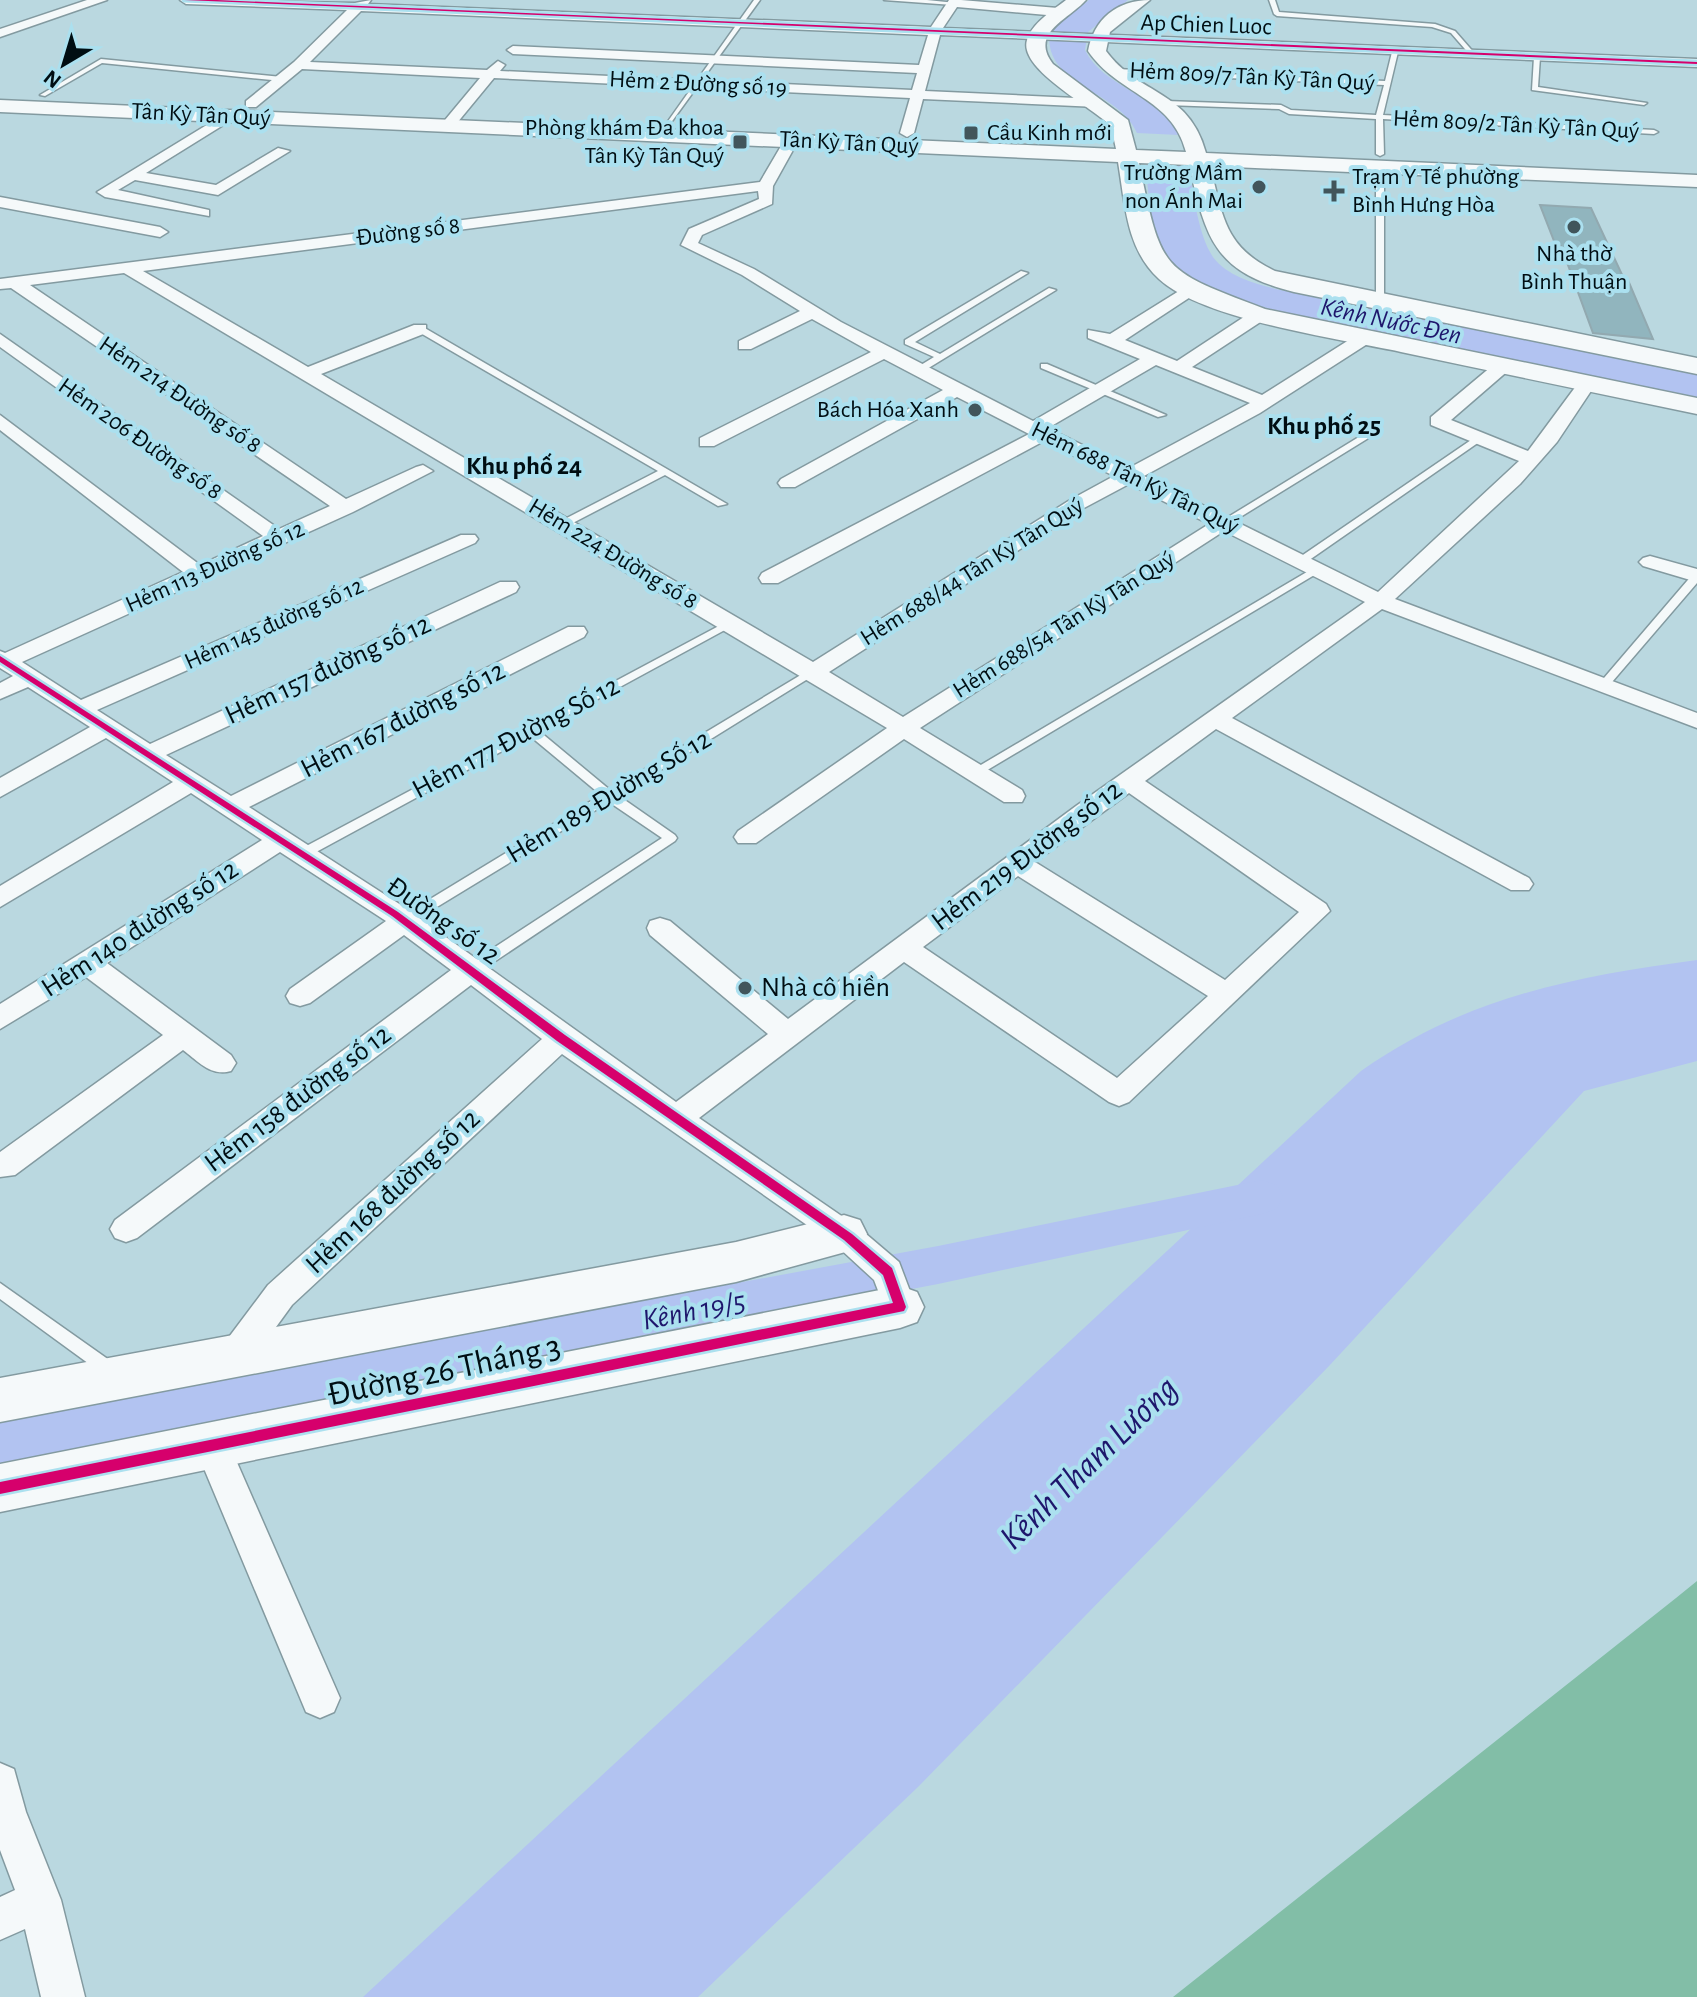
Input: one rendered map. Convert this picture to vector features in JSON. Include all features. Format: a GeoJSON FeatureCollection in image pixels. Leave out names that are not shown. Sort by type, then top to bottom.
{"type":"FeatureCollection","features":[{"type":"Feature","properties":{"kind":"main road"},"geometry":{"type":"LineString","coordinates":[[1077,0],[1044,23],[1040,38],[1043,65],[1121,124],[1143,237],[1152,258],[1169,276],[1193,290],[1259,315],[1697,406]]}},
{"type":"Feature","properties":{"kind":"main road"},"geometry":{"type":"LineString","coordinates":[[1141,0],[1091,40],[1100,56],[1116,71],[1166,103],[1185,122],[1221,244],[1231,258],[1249,270],[1278,281],[1697,366]]}},
{"type":"Feature","properties":{"kind":"main road","name":"Tân Kỳ Tân Quý"},"geometry":{"type":"LineString","coordinates":[[0,93],[251,104],[791,141],[1697,168]]}},
{"type":"Feature","properties":{"kind":"main road","name":"Tân Kỳ Tân Quý"},"geometry":{"type":"LineString","coordinates":[[0,106],[228,116],[668,123],[907,133],[1127,149]]}},
{"type":"Feature","properties":{"kind":"main road","name":"Tân Kỳ Tân Quý"},"geometry":{"type":"LineString","coordinates":[[1380,160],[1697,181]]}},
{"type":"Feature","properties":{"kind":"main road","name":"Đường 26 Tháng 3"},"geometry":{"type":"LineString","coordinates":[[0,1400],[736,1262],[846,1236]]}},
{"type":"Feature","properties":{"kind":"main road","name":"Đường 26 Tháng 3"},"geometry":{"type":"LineString","coordinates":[[0,1488],[900,1307]]}},
{"type":"Feature","properties":{"kind":"street"},"geometry":{"type":"LineString","coordinates":[[0,33],[95,0]]}},
{"type":"Feature","properties":{"kind":"street","name":"Ap Chien Luoc"},"geometry":{"type":"LineString","coordinates":[[186,0],[361,3],[1040,38],[1697,63]]}},
{"type":"Feature","properties":{"kind":"street"},"geometry":{"type":"LineString","coordinates":[[451,120],[488,74],[562,0]]}},
{"type":"Feature","properties":{"kind":"street"},"geometry":{"type":"LineString","coordinates":[[907,133],[935,31],[954,2],[1024,4],[1058,12]]}},
{"type":"Feature","properties":{"kind":"street"},"geometry":{"type":"LineString","coordinates":[[251,104],[299,65],[361,3]]}},
{"type":"Feature","properties":{"kind":"street"},"geometry":{"type":"LineString","coordinates":[[513,50],[925,69]]}},
{"type":"Feature","properties":{"kind":"street","name":"Hẻm 2 Đường số 19"},"geometry":{"type":"LineString","coordinates":[[299,65],[1097,103]]}},
{"type":"Feature","properties":{"kind":"street"},"geometry":{"type":"LineString","coordinates":[[204,213],[105,193],[228,116]]}},
{"type":"Feature","properties":{"kind":"street"},"geometry":{"type":"LineString","coordinates":[[765,186],[791,141]]}},
{"type":"Feature","properties":{"kind":"street"},"geometry":{"type":"LineString","coordinates":[[131,175],[218,190],[283,151]]}},
{"type":"Feature","properties":{"kind":"street","name":"Đường số 8"},"geometry":{"type":"LineString","coordinates":[[7,283],[765,186]]}},
{"type":"Feature","properties":{"kind":"street","name":"Hẻm 688 Tân Kỳ Tân Quý"},"geometry":{"type":"LineString","coordinates":[[765,186],[767,201],[695,232],[689,245],[748,272],[812,312],[956,390],[1380,601],[1697,721]]}},
{"type":"Feature","properties":{"kind":"street"},"geometry":{"type":"LineString","coordinates":[[0,202],[160,232]]}},
{"type":"Feature","properties":{"kind":"street","name":"Hẻm 224 Đường số 8"},"geometry":{"type":"LineString","coordinates":[[127,268],[813,672],[1013,796]]}},
{"type":"Feature","properties":{"kind":"street","name":"Hẻm 214 Đường số 8"},"geometry":{"type":"LineString","coordinates":[[7,283],[346,508]]}},
{"type":"Feature","properties":{"kind":"street"},"geometry":{"type":"LineString","coordinates":[[1193,290],[1103,337],[1263,402]]}},
{"type":"Feature","properties":{"kind":"street"},"geometry":{"type":"LineString","coordinates":[[745,345],[812,312]]}},
{"type":"Feature","properties":{"kind":"street"},"geometry":{"type":"LineString","coordinates":[[1178,368],[1259,315]]}},
{"type":"Feature","properties":{"kind":"street"},"geometry":{"type":"LineString","coordinates":[[308,373],[420,329]]}},
{"type":"Feature","properties":{"kind":"street","name":"Hẻm 688/44 Tân Kỳ Tân Quý"},"geometry":{"type":"LineString","coordinates":[[813,672],[1077,504],[1263,402],[1366,337]]}},
{"type":"Feature","properties":{"kind":"street","name":"Hẻm 206 Đường số 8"},"geometry":{"type":"LineString","coordinates":[[0,339],[279,538]]}},
{"type":"Feature","properties":{"kind":"street"},"geometry":{"type":"LineString","coordinates":[[707,442],[884,352]]}},
{"type":"Feature","properties":{"kind":"street"},"geometry":{"type":"LineString","coordinates":[[770,578],[1040,431],[1103,388],[1155,358]]}},
{"type":"Feature","properties":{"kind":"street"},"geometry":{"type":"LineString","coordinates":[[1504,365],[1439,418],[1443,426],[1532,459]]}},
{"type":"Feature","properties":{"kind":"street","name":"Hẻm 219 Đường số 12"},"geometry":{"type":"LineString","coordinates":[[678,1117],[1017,863],[1380,601],[1532,459],[1588,382]]}},
{"type":"Feature","properties":{"kind":"street"},"geometry":{"type":"LineString","coordinates":[[788,483],[956,390]]}},
{"type":"Feature","properties":{"kind":"street"},"geometry":{"type":"LineString","coordinates":[[0,421],[199,574]]}},
{"type":"Feature","properties":{"kind":"street","name":"Hẻm 113 Đường số 12"},"geometry":{"type":"LineString","coordinates":[[2,659],[199,574],[423,471]]}},
{"type":"Feature","properties":{"kind":"street","name":"Hẻm 688/54 Tân Kỳ Tân Quý"},"geometry":{"type":"LineString","coordinates":[[747,837],[903,728],[1225,522]]}},
{"type":"Feature","properties":{"kind":"street","name":"Hẻm 145 đường số 12"},"geometry":{"type":"LineString","coordinates":[[80,709],[468,539]]}},
{"type":"Feature","properties":{"kind":"street"},"geometry":{"type":"LineString","coordinates":[[1650,562],[1697,576]]}},
{"type":"Feature","properties":{"kind":"street","name":"Hẻm 157 đường số 12"},"geometry":{"type":"LineString","coordinates":[[148,754],[508,587]]}},
{"type":"Feature","properties":{"kind":"street","name":"Hẻm 167 đường số 12"},"geometry":{"type":"LineString","coordinates":[[229,807],[576,632]]}},
{"type":"Feature","properties":{"kind":"street","name":"Đường số 12"},"geometry":{"type":"LineString","coordinates":[[2,659],[404,921],[561,1038],[846,1236],[888,1272],[900,1307]]}},
{"type":"Feature","properties":{"kind":"street"},"geometry":{"type":"LineString","coordinates":[[0,692],[29,677]]}},
{"type":"Feature","properties":{"kind":"street"},"geometry":{"type":"LineString","coordinates":[[1215,719],[1520,884]]}},
{"type":"Feature","properties":{"kind":"street"},"geometry":{"type":"LineString","coordinates":[[0,789],[107,727]]}},
{"type":"Feature","properties":{"kind":"street"},"geometry":{"type":"LineString","coordinates":[[904,948],[1119,1094],[1317,911],[1129,781]]}},
{"type":"Feature","properties":{"kind":"street"},"geometry":{"type":"LineString","coordinates":[[0,898],[191,782]]}},
{"type":"Feature","properties":{"kind":"street","name":"Hẻm 140 đường số 12"},"geometry":{"type":"LineString","coordinates":[[0,1018],[87,963],[291,847]]}},
{"type":"Feature","properties":{"kind":"street"},"geometry":{"type":"LineString","coordinates":[[1017,863],[1227,995]]}},
{"type":"Feature","properties":{"kind":"street"},"geometry":{"type":"LineString","coordinates":[[300,996],[404,921]]}},
{"type":"Feature","properties":{"kind":"street"},"geometry":{"type":"LineString","coordinates":[[660,928],[788,1035]]}},
{"type":"Feature","properties":{"kind":"street"},"geometry":{"type":"LineString","coordinates":[[87,963],[221,1063]]}},
{"type":"Feature","properties":{"kind":"street","name":"Hẻm 158 đường số 12"},"geometry":{"type":"LineString","coordinates":[[126,1229],[471,970]]}},
{"type":"Feature","properties":{"kind":"street"},"geometry":{"type":"LineString","coordinates":[[4,1166],[184,1034]]}},
{"type":"Feature","properties":{"kind":"street","name":"Hẻm 168 đường số 12"},"geometry":{"type":"LineString","coordinates":[[235,1356],[280,1295],[561,1038]]}},
{"type":"Feature","properties":{"kind":"street"},"geometry":{"type":"LineString","coordinates":[[213,1447],[320,1698]]}},
{"type":"Feature","properties":{"kind":"street"},"geometry":{"type":"LineString","coordinates":[[0,1783],[6,1812],[40,1900],[63,1997]]}},
{"type":"Feature","properties":{"kind":"street"},"geometry":{"type":"LineString","coordinates":[[0,1919],[40,1900]]}},
{"type":"Feature","properties":{"kind":"lane"},"geometry":{"type":"LineString","coordinates":[[668,123],[757,0]]}},
{"type":"Feature","properties":{"kind":"lane"},"geometry":{"type":"LineString","coordinates":[[887,0],[954,2]]}},
{"type":"Feature","properties":{"kind":"lane"},"geometry":{"type":"LineString","coordinates":[[1272,0],[1277,14],[1386,20],[1449,29],[1473,55]]}},
{"type":"Feature","properties":{"kind":"lane"},"geometry":{"type":"LineString","coordinates":[[1380,302],[1379,118],[1395,52]]}},
{"type":"Feature","properties":{"kind":"lane"},"geometry":{"type":"LineString","coordinates":[[1537,57],[1534,89],[1644,103]]}},
{"type":"Feature","properties":{"kind":"lane"},"geometry":{"type":"LineString","coordinates":[[43,95],[101,61],[282,79]]}},
{"type":"Feature","properties":{"kind":"lane","name":"Hẻm 809/7 Tân Kỳ Tân Quý"},"geometry":{"type":"LineString","coordinates":[[1116,71],[1388,83]]}},
{"type":"Feature","properties":{"kind":"lane","name":"Hẻm 809/2 Tân Kỳ Tân Quý"},"geometry":{"type":"LineString","coordinates":[[1166,103],[1281,107],[1289,112],[1654,132]]}},
{"type":"Feature","properties":{"kind":"lane"},"geometry":{"type":"LineString","coordinates":[[940,357],[908,342],[1024,273]]}},
{"type":"Feature","properties":{"kind":"lane"},"geometry":{"type":"LineString","coordinates":[[919,370],[1052,290]]}},
{"type":"Feature","properties":{"kind":"lane"},"geometry":{"type":"LineString","coordinates":[[420,329],[722,504]]}},
{"type":"Feature","properties":{"kind":"lane"},"geometry":{"type":"LineString","coordinates":[[1044,366],[1103,388],[1161,415]]}},
{"type":"Feature","properties":{"kind":"lane"},"geometry":{"type":"LineString","coordinates":[[1225,522],[1370,434]]}},
{"type":"Feature","properties":{"kind":"lane"},"geometry":{"type":"LineString","coordinates":[[975,772],[1309,565],[1477,440]]}},
{"type":"Feature","properties":{"kind":"lane"},"geometry":{"type":"LineString","coordinates":[[563,524],[665,471]]}},
{"type":"Feature","properties":{"kind":"lane"},"geometry":{"type":"LineString","coordinates":[[1602,687],[1697,576]]}},
{"type":"Feature","properties":{"kind":"lane","name":"Hẻm 177 Đường Số 12"},"geometry":{"type":"LineString","coordinates":[[291,847],[531,730],[730,623]]}},
{"type":"Feature","properties":{"kind":"lane","name":"Hẻm 189 Đường Số 12"},"geometry":{"type":"LineString","coordinates":[[404,921],[813,672]]}},
{"type":"Feature","properties":{"kind":"lane"},"geometry":{"type":"LineString","coordinates":[[471,970],[671,838],[610,796],[531,730]]}},
{"type":"Feature","properties":{"kind":"lane"},"geometry":{"type":"LineString","coordinates":[[0,1290],[87,1350],[119,1378]]}},
{"type":"Feature","properties":{"kind":"green space"},"geometry":{"type":"Polygon","coordinates":[[[1697,1581],[1697,1997],[1173,1997],[1676,1598],[1697,1581]]]}},
{"type":"Feature","properties":{"kind":"water"},"geometry":{"type":"Polygon","coordinates":[[[1089,0],[1128,0],[1088,32],[1085,50],[1104,73],[1158,110],[1179,135],[1137,133],[1128,118],[1115,106],[1069,76],[1057,64],[1050,49],[1050,30],[1089,0]]]}},
{"type":"Feature","properties":{"kind":"water","name":"Kênh Nước Đen"},"geometry":{"type":"Polygon","coordinates":[[[1145,165],[1188,166],[1199,221],[1210,252],[1226,270],[1237,276],[1299,294],[1697,374],[1697,397],[1282,312],[1215,291],[1183,274],[1162,250],[1152,220],[1145,165]]]}},
{"type":"Feature","properties":{"kind":"water","name":"Kênh Tham Lương"},"geometry":{"type":"Polygon","coordinates":[[[1697,960],[1697,1061],[1584,1091],[1329,1366],[919,1786],[698,1997],[363,1997],[1361,1071],[1440,1025],[1522,994],[1607,974],[1697,960]]]}},
{"type":"Feature","properties":{"kind":"building"},"geometry":{"type":"Polygon","coordinates":[[[1540,205],[1591,208],[1624,279],[1628,280],[1653,339],[1593,333],[1561,246],[1556,246],[1540,205]]]}},
{"type":"Feature","properties":{"kind":"waterway","name":"Kênh 19/5"},"geometry":{"type":"LineString","coordinates":[[0,1441],[938,1265],[1262,1197]]}},
{"type":"Feature","properties":{"kind":"cycle path"},"geometry":{"type":"LineString","coordinates":[[186,0],[1697,63]]}},
{"type":"Feature","properties":{"kind":"cycle path"},"geometry":{"type":"LineString","coordinates":[[0,658],[395,914],[561,1038],[848,1237],[888,1272],[900,1307],[0,1488]]}},
{"type":"Feature","properties":{"kind":"place","name":"Cầu Kinh mới"},"geometry":{"type":"Point","coordinates":[971,133]}},
{"type":"Feature","properties":{"kind":"place","name":"Phòng khám Đa khoa Tân Kỳ Tân Quý"},"geometry":{"type":"Point","coordinates":[740,142]}},
{"type":"Feature","properties":{"kind":"place","name":"Trường Mầm non Ánh Mai"},"geometry":{"type":"Point","coordinates":[1259,187]}},
{"type":"Feature","properties":{"kind":"place","name":"Trạm Y Tế phường Bình Hưng Hòa"},"geometry":{"type":"Point","coordinates":[1334,191]}},
{"type":"Feature","properties":{"kind":"place","name":"Nhà thờ Bình Thuận"},"geometry":{"type":"Point","coordinates":[1574,227]}},
{"type":"Feature","properties":{"kind":"place","name":"Bách Hóa Xanh"},"geometry":{"type":"Point","coordinates":[975,410]}},
{"type":"Feature","properties":{"kind":"place","name":"Nhà cô hiền"},"geometry":{"type":"Point","coordinates":[745,988]}},
{"type":"Feature","properties":{"kind":"district","name":"Khu phố 25"},"geometry":{"type":"Point","coordinates":[1324,426]}},
{"type":"Feature","properties":{"kind":"district","name":"Khu phố 24"},"geometry":{"type":"Point","coordinates":[524,466]}}]}
